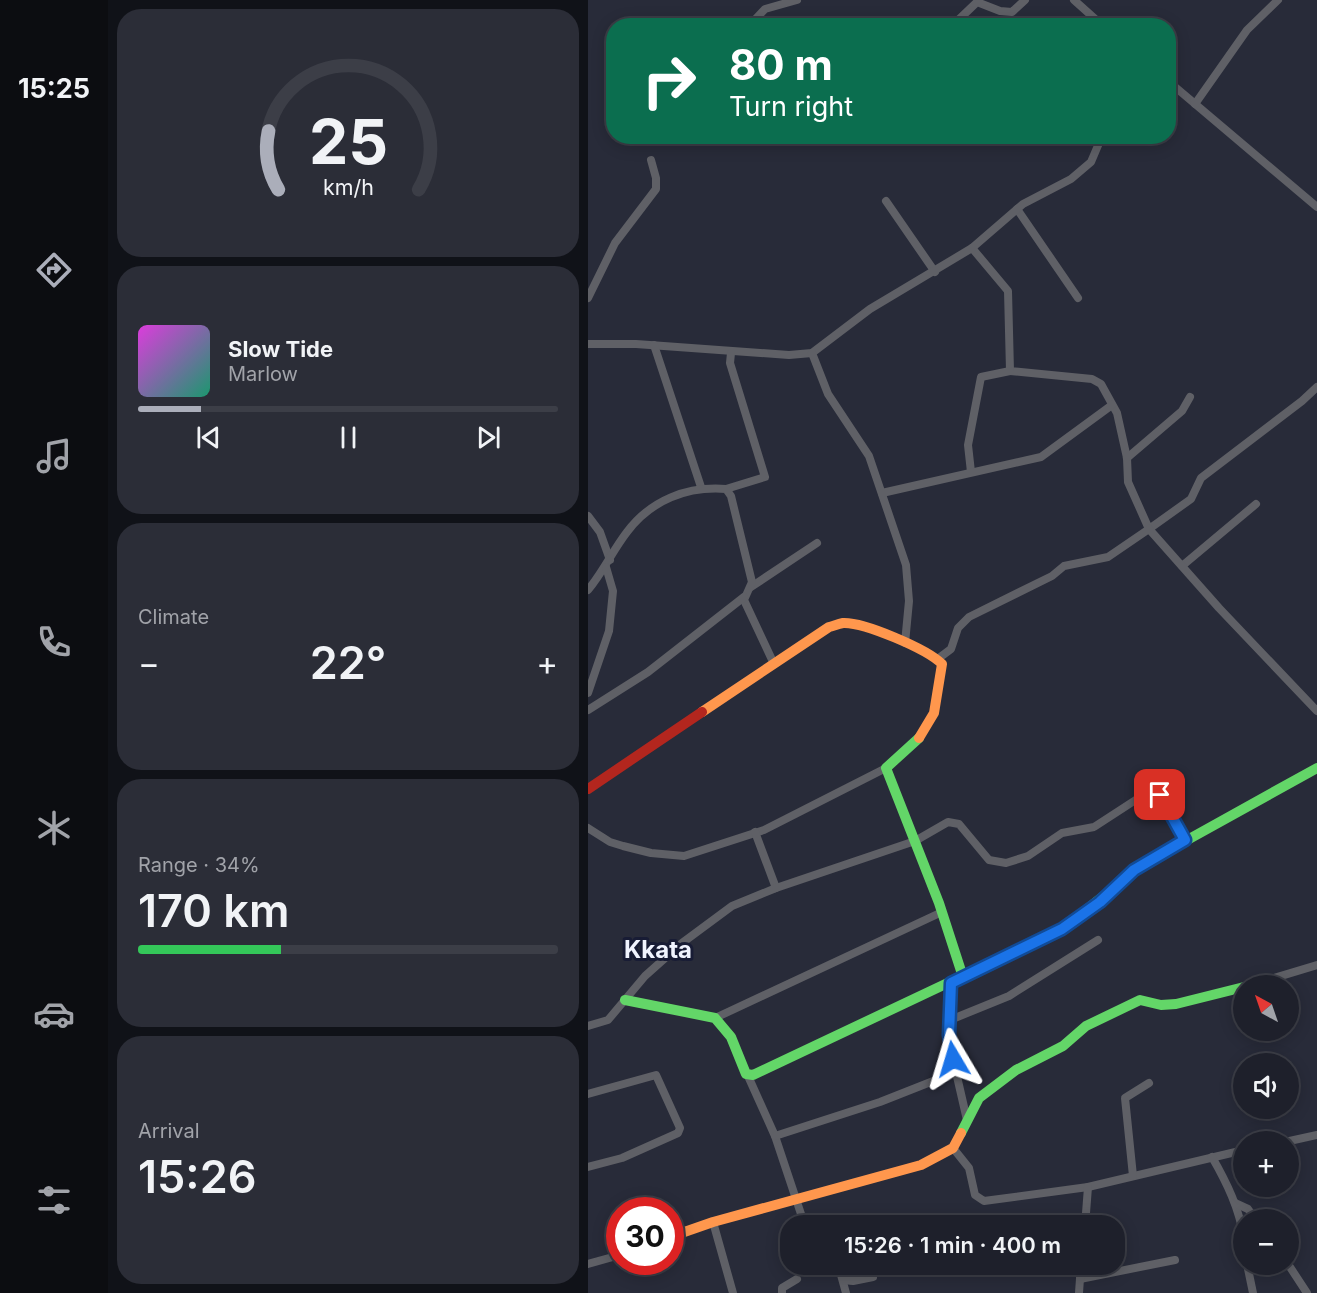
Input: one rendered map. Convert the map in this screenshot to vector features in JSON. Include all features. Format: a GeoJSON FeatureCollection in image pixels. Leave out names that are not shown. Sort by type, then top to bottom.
{"type":"FeatureCollection","features":[{"type":"Feature","properties":{"kind":"street"},"geometry":{"type":"LineString","coordinates":[[757,18],[765,9],[797,0]]}},
{"type":"Feature","properties":{"kind":"street"},"geometry":{"type":"LineString","coordinates":[[960,18],[977,2],[999,11],[1012,12],[1025,0]]}},
{"type":"Feature","properties":{"kind":"street"},"geometry":{"type":"LineString","coordinates":[[1074,0],[1094,18]]}},
{"type":"Feature","properties":{"kind":"street"},"geometry":{"type":"LineString","coordinates":[[1195,104],[1247,30],[1278,0]]}},
{"type":"Feature","properties":{"kind":"street"},"geometry":{"type":"LineString","coordinates":[[1176,88],[1317,207]]}},
{"type":"Feature","properties":{"kind":"street"},"geometry":{"type":"LineString","coordinates":[[588,344],[654,345],[731,353],[789,355],[812,352],[870,309],[972,248],[1017,209],[1082,171],[1091,162],[1099,144]]}},
{"type":"Feature","properties":{"kind":"street"},"geometry":{"type":"LineString","coordinates":[[588,297],[615,243],[656,189],[656,178],[651,159]]}},
{"type":"Feature","properties":{"kind":"street"},"geometry":{"type":"LineString","coordinates":[[886,201],[935,272]]}},
{"type":"Feature","properties":{"kind":"street"},"geometry":{"type":"LineString","coordinates":[[1017,209],[1078,298]]}},
{"type":"Feature","properties":{"kind":"street"},"geometry":{"type":"LineString","coordinates":[[972,248],[1008,291],[1010,371]]}},
{"type":"Feature","properties":{"kind":"street"},"geometry":{"type":"LineString","coordinates":[[654,345],[701,487]]}},
{"type":"Feature","properties":{"kind":"street"},"geometry":{"type":"LineString","coordinates":[[812,352],[828,394],[869,456],[882,493],[908,580],[905,643]]}},
{"type":"Feature","properties":{"kind":"street"},"geometry":{"type":"LineString","coordinates":[[588,590],[608,563],[626,532],[651,508],[701,487],[726,489],[765,477],[730,363],[731,353]]}},
{"type":"Feature","properties":{"kind":"street"},"geometry":{"type":"LineString","coordinates":[[971,471],[968,445],[981,377],[1010,371],[1092,379],[1101,384],[1117,413],[1127,458],[1128,482],[1149,529],[1317,711]]}},
{"type":"Feature","properties":{"kind":"street"},"geometry":{"type":"LineString","coordinates":[[939,658],[951,649],[958,628],[969,617],[1052,576],[1064,566],[1108,557],[1149,529],[1191,499],[1201,478],[1316,389]]}},
{"type":"Feature","properties":{"kind":"street"},"geometry":{"type":"LineString","coordinates":[[1127,458],[1182,411],[1190,397]]}},
{"type":"Feature","properties":{"kind":"street"},"geometry":{"type":"LineString","coordinates":[[882,493],[960,477],[971,471],[1041,457],[1112,405]]}},
{"type":"Feature","properties":{"kind":"street"},"geometry":{"type":"LineString","coordinates":[[726,489],[732,496],[751,587]]}},
{"type":"Feature","properties":{"kind":"street"},"geometry":{"type":"LineString","coordinates":[[1182,566],[1256,504]]}},
{"type":"Feature","properties":{"kind":"street"},"geometry":{"type":"LineString","coordinates":[[588,516],[600,532],[613,591],[609,631],[588,693]]}},
{"type":"Feature","properties":{"kind":"street"},"geometry":{"type":"LineString","coordinates":[[589,708],[648,672],[744,597],[751,587],[817,543]]}},
{"type":"Feature","properties":{"kind":"street"},"geometry":{"type":"LineString","coordinates":[[744,597],[774,664]]}},
{"type":"Feature","properties":{"kind":"street"},"geometry":{"type":"LineString","coordinates":[[588,789],[822,630],[836,624],[851,624],[905,643],[939,658],[942,664],[933,720],[914,744],[886,768],[825,801],[755,832],[695,853],[669,856],[610,842],[588,828]]}},
{"type":"Feature","properties":{"kind":"street"},"geometry":{"type":"LineString","coordinates":[[886,768],[942,912],[963,977]]}},
{"type":"Feature","properties":{"kind":"street"},"geometry":{"type":"LineString","coordinates":[[748,1076],[951,983],[1062,929],[1100,902],[1134,870],[1317,768]]}},
{"type":"Feature","properties":{"kind":"street"},"geometry":{"type":"LineString","coordinates":[[588,1026],[608,1020],[668,956],[744,900],[915,841],[948,822],[956,822],[989,860],[999,863],[1013,861],[1028,856],[1062,833],[1094,827],[1154,788],[1185,840]]}},
{"type":"Feature","properties":{"kind":"street"},"geometry":{"type":"LineString","coordinates":[[755,832],[776,888]]}},
{"type":"Feature","properties":{"kind":"street"},"geometry":{"type":"LineString","coordinates":[[625,1000],[716,1018],[942,912]]}},
{"type":"Feature","properties":{"kind":"street"},"geometry":{"type":"LineString","coordinates":[[950,1020],[1009,996],[1098,940]]}},
{"type":"Feature","properties":{"kind":"street"},"geometry":{"type":"LineString","coordinates":[[1284,975],[1317,965]]}},
{"type":"Feature","properties":{"kind":"street"},"geometry":{"type":"LineString","coordinates":[[951,983],[950,1046],[967,1120]]}},
{"type":"Feature","properties":{"kind":"street"},"geometry":{"type":"LineString","coordinates":[[684,1232],[713,1222],[921,1165],[953,1148],[974,1104],[986,1091],[1016,1070],[1053,1053],[1086,1026],[1140,1000],[1161,1005],[1176,1004],[1233,990]]}},
{"type":"Feature","properties":{"kind":"street"},"geometry":{"type":"LineString","coordinates":[[716,1018],[731,1037],[775,1136],[802,1215]]}},
{"type":"Feature","properties":{"kind":"street"},"geometry":{"type":"LineString","coordinates":[[775,1136],[880,1102],[956,1072]]}},
{"type":"Feature","properties":{"kind":"street"},"geometry":{"type":"LineString","coordinates":[[588,1094],[656,1075],[680,1128],[678,1132],[622,1158],[588,1167]]}},
{"type":"Feature","properties":{"kind":"street"},"geometry":{"type":"LineString","coordinates":[[1133,1176],[1125,1098],[1149,1083]]}},
{"type":"Feature","properties":{"kind":"street"},"geometry":{"type":"LineString","coordinates":[[1299,1139],[1317,1135]]}},
{"type":"Feature","properties":{"kind":"street"},"geometry":{"type":"LineString","coordinates":[[953,1148],[969,1168],[975,1195],[984,1201],[1088,1187],[1233,1152]]}},
{"type":"Feature","properties":{"kind":"street"},"geometry":{"type":"LineString","coordinates":[[1212,1157],[1237,1209]]}},
{"type":"Feature","properties":{"kind":"street"},"geometry":{"type":"LineString","coordinates":[[1086,1215],[1088,1187]]}},
{"type":"Feature","properties":{"kind":"street"},"geometry":{"type":"LineString","coordinates":[[1235,1203],[1248,1209]]}},
{"type":"Feature","properties":{"kind":"street"},"geometry":{"type":"LineString","coordinates":[[713,1222],[733,1293]]}},
{"type":"Feature","properties":{"kind":"street"},"geometry":{"type":"LineString","coordinates":[[588,1264],[606,1259]]}},
{"type":"Feature","properties":{"kind":"street"},"geometry":{"type":"LineString","coordinates":[[1080,1279],[1175,1260]]}},
{"type":"Feature","properties":{"kind":"street"},"geometry":{"type":"LineString","coordinates":[[841,1275],[846,1293]]}},
{"type":"Feature","properties":{"kind":"street"},"geometry":{"type":"LineString","coordinates":[[1079,1293],[1080,1275]]}},
{"type":"Feature","properties":{"kind":"street"},"geometry":{"type":"LineString","coordinates":[[1249,1275],[1253,1293]]}},
{"type":"Feature","properties":{"kind":"street"},"geometry":{"type":"LineString","coordinates":[[1295,1275],[1307,1293]]}},
{"type":"Feature","properties":{"kind":"street"},"geometry":{"type":"LineString","coordinates":[[843,1280],[852,1281],[873,1277]]}},
{"type":"Feature","properties":{"kind":"street"},"geometry":{"type":"LineString","coordinates":[[782,1293],[782,1288],[797,1279]]}},
{"type":"Feature","properties":{"kind":"traffic: fast"},"geometry":{"type":"LineString","coordinates":[[919,738],[886,768],[939,903],[963,977]]}},
{"type":"Feature","properties":{"kind":"traffic: fast"},"geometry":{"type":"LineString","coordinates":[[625,1000],[715,1018],[731,1037],[746,1074],[753,1075],[1062,929],[1144,864],[1317,768]]}},
{"type":"Feature","properties":{"kind":"traffic: fast"},"geometry":{"type":"LineString","coordinates":[[961,1133],[979,1098],[1016,1070],[1063,1046],[1086,1026],[1140,1000],[1161,1005],[1176,1004],[1233,990]]}},
{"type":"Feature","properties":{"kind":"traffic: slow"},"geometry":{"type":"LineString","coordinates":[[702,712],[829,627],[843,623],[853,624],[910,644],[942,664],[934,713],[919,738]]}},
{"type":"Feature","properties":{"kind":"traffic: slow"},"geometry":{"type":"LineString","coordinates":[[684,1232],[713,1222],[921,1165],[953,1148],[961,1133]]}},
{"type":"Feature","properties":{"kind":"traffic: jam"},"geometry":{"type":"LineString","coordinates":[[588,789],[702,712]]}},
{"type":"Feature","properties":{"kind":"district","name":"Kkata"},"geometry":{"type":"Point","coordinates":[658,950]}},
{"type":"Feature","properties":{"kind":"route"},"geometry":{"type":"LineString","coordinates":[[953,1059],[949,1035],[951,983],[1062,929],[1100,902],[1134,870],[1185,840],[1160,795]]}}]}
